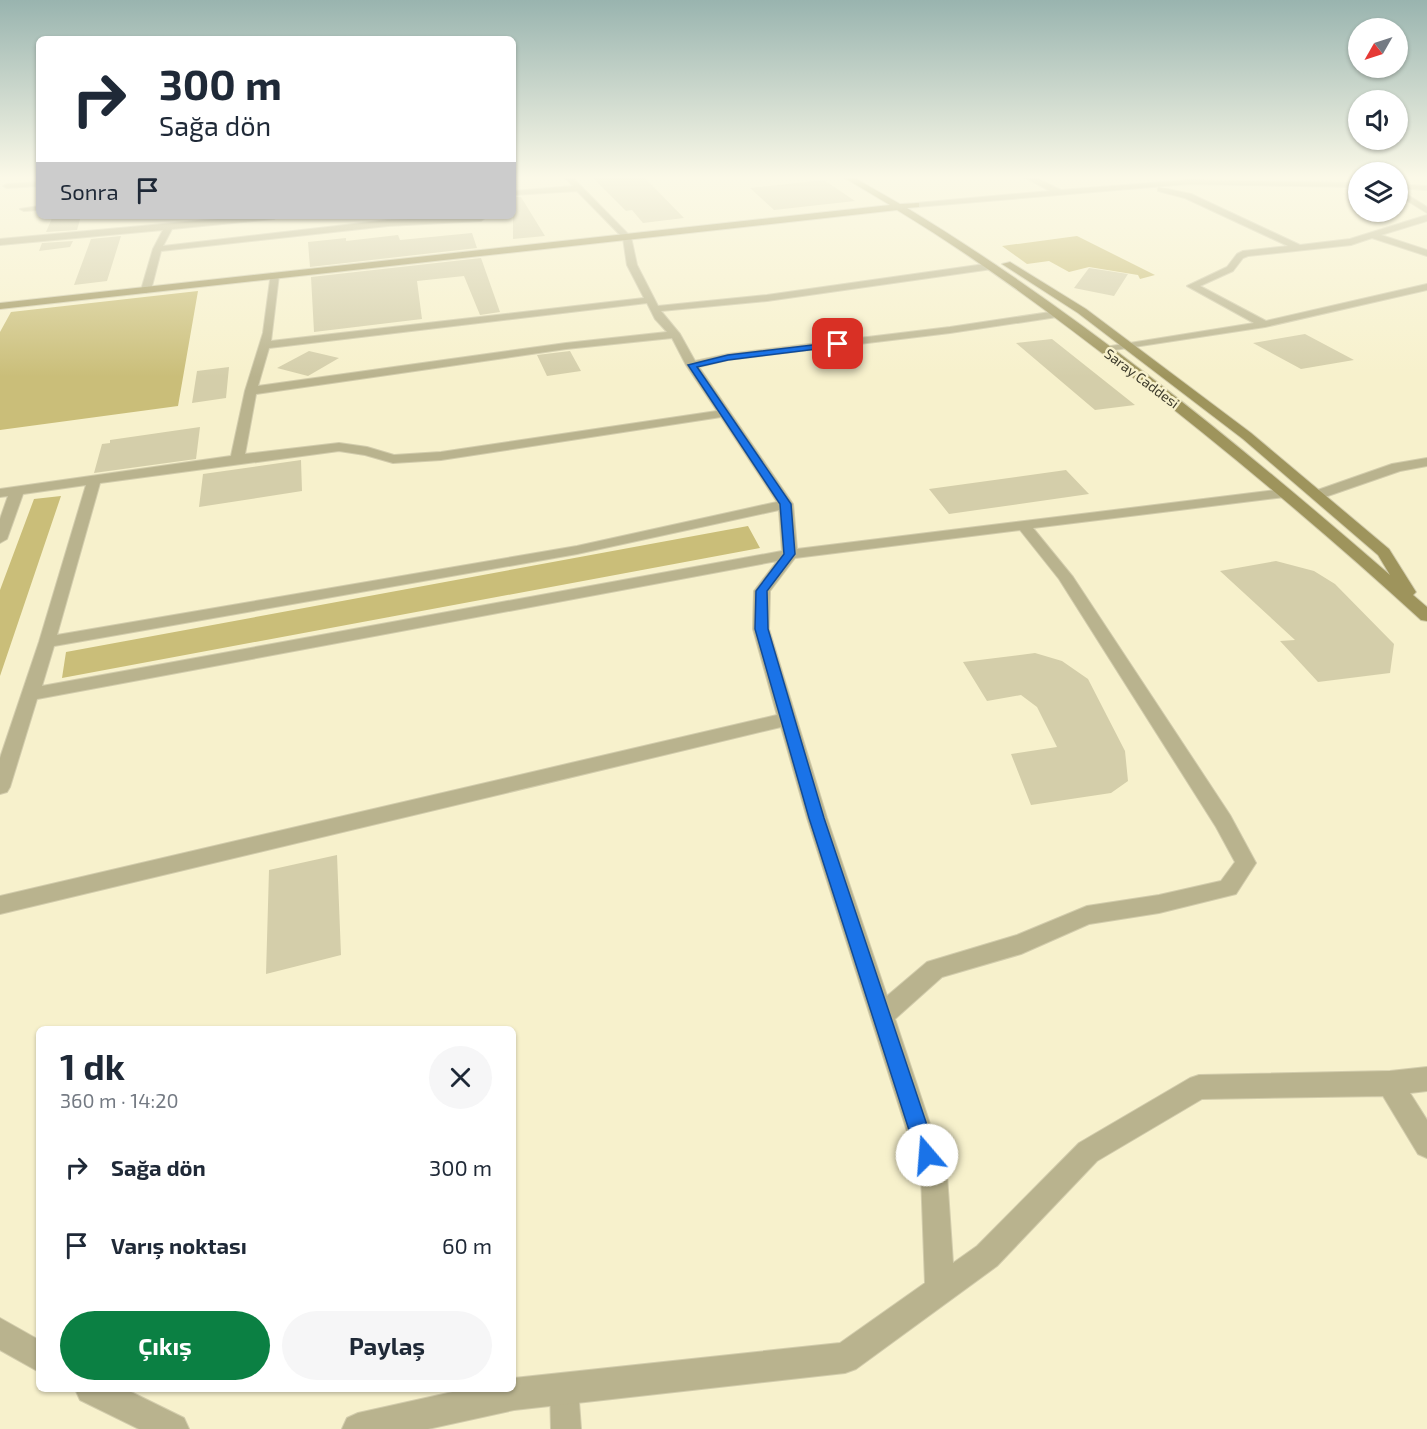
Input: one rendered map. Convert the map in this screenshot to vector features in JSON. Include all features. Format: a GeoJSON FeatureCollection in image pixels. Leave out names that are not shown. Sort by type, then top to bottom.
{"type":"FeatureCollection","features":[{"type":"Feature","properties":{"kind":"street"},"geometry":{"type":"LineString","coordinates":[[146,290],[160,244]]}},
{"type":"Feature","properties":{"kind":"street"},"geometry":{"type":"LineString","coordinates":[[157,249],[204,244]]}},
{"type":"Feature","properties":{"kind":"street"},"geometry":{"type":"LineString","coordinates":[[0,306],[565,244]]}},
{"type":"Feature","properties":{"kind":"street"},"geometry":{"type":"LineString","coordinates":[[628,244],[632,265],[659,317],[675,334],[692,365],[786,504],[790,554],[762,591],[761,629],[817,818],[934,1175],[940,1291]]}},
{"type":"Feature","properties":{"kind":"street","name":"Saray Caddesi"},"geometry":{"type":"LineString","coordinates":[[958,244],[1057,314],[1220,438],[1422,611]]}},
{"type":"Feature","properties":{"kind":"street","name":"Saray Caddesi"},"geometry":{"type":"LineString","coordinates":[[977,244],[1082,311],[1247,436],[1384,552],[1422,611]]}},
{"type":"Feature","properties":{"kind":"street"},"geometry":{"type":"LineString","coordinates":[[1291,244],[1298,247]]}},
{"type":"Feature","properties":{"kind":"street"},"geometry":{"type":"LineString","coordinates":[[1265,324],[1192,286],[1230,269],[1240,256],[1246,253],[1333,244]]}},
{"type":"Feature","properties":{"kind":"street"},"geometry":{"type":"LineString","coordinates":[[1399,244],[1427,253]]}},
{"type":"Feature","properties":{"kind":"street"},"geometry":{"type":"LineString","coordinates":[[264,345],[652,305],[767,298],[992,266]]}},
{"type":"Feature","properties":{"kind":"street"},"geometry":{"type":"LineString","coordinates":[[237,459],[251,391],[268,333],[274,275]]}},
{"type":"Feature","properties":{"kind":"street"},"geometry":{"type":"LineString","coordinates":[[1105,350],[1265,324],[1427,287]]}},
{"type":"Feature","properties":{"kind":"street"},"geometry":{"type":"LineString","coordinates":[[1415,290],[1427,295]]}},
{"type":"Feature","properties":{"kind":"street"},"geometry":{"type":"LineString","coordinates":[[692,365],[728,357],[1057,314]]}},
{"type":"Feature","properties":{"kind":"street"},"geometry":{"type":"LineString","coordinates":[[251,391],[566,346],[675,334]]}},
{"type":"Feature","properties":{"kind":"street"},"geometry":{"type":"LineString","coordinates":[[0,493],[237,459],[339,447],[367,451],[393,459],[441,456],[725,412]]}},
{"type":"Feature","properties":{"kind":"street"},"geometry":{"type":"LineString","coordinates":[[1317,495],[1397,467],[1427,462]]}},
{"type":"Feature","properties":{"kind":"street"},"geometry":{"type":"LineString","coordinates":[[0,787],[47,642],[94,481]]}},
{"type":"Feature","properties":{"kind":"street"},"geometry":{"type":"LineString","coordinates":[[0,539],[17,491]]}},
{"type":"Feature","properties":{"kind":"street"},"geometry":{"type":"LineString","coordinates":[[30,694],[790,554],[1285,493]]}},
{"type":"Feature","properties":{"kind":"street"},"geometry":{"type":"LineString","coordinates":[[47,642],[578,550],[786,504]]}},
{"type":"Feature","properties":{"kind":"street"},"geometry":{"type":"LineString","coordinates":[[882,1015],[935,969],[1021,944],[1087,915],[1160,904],[1228,888],[1246,863],[1223,820],[1065,577],[1023,525]]}},
{"type":"Feature","properties":{"kind":"street"},"geometry":{"type":"LineString","coordinates":[[0,905],[788,719]]}},
{"type":"Feature","properties":{"kind":"street"},"geometry":{"type":"LineString","coordinates":[[358,1429],[514,1394],[845,1358],[987,1256],[1088,1152],[1198,1087],[1390,1083],[1427,1079]]}},
{"type":"Feature","properties":{"kind":"street"},"geometry":{"type":"LineString","coordinates":[[1390,1083],[1427,1145]]}},
{"type":"Feature","properties":{"kind":"street"},"geometry":{"type":"LineString","coordinates":[[0,1333],[36,1356]]}},
{"type":"Feature","properties":{"kind":"street"},"geometry":{"type":"LineString","coordinates":[[97,1392],[173,1429]]}},
{"type":"Feature","properties":{"kind":"lane"},"geometry":{"type":"LineString","coordinates":[[564,1388],[566,1429]]}},
{"type":"Feature","properties":{"kind":"shaded area"},"geometry":{"type":"Polygon","coordinates":[[[1019,244],[1092,244],[1155,275],[1140,279],[1138,275],[1089,267],[1069,272],[1049,261],[1027,264],[1002,246],[1019,244]]]}},
{"type":"Feature","properties":{"kind":"shaded area"},"geometry":{"type":"Polygon","coordinates":[[[198,291],[178,406],[0,430],[0,332],[11,312],[198,291]]]}},
{"type":"Feature","properties":{"kind":"shaded area"},"geometry":{"type":"Polygon","coordinates":[[[61,496],[0,676],[0,590],[34,499],[61,496]]]}},
{"type":"Feature","properties":{"kind":"shaded area"},"geometry":{"type":"Polygon","coordinates":[[[748,526],[760,548],[62,678],[66,652],[748,526]]]}},
{"type":"Feature","properties":{"kind":"building"},"geometry":{"type":"Polygon","coordinates":[[[42,244],[72,244],[70,247],[39,251],[42,244]]]}},
{"type":"Feature","properties":{"kind":"building"},"geometry":{"type":"Polygon","coordinates":[[[89,244],[119,244],[107,281],[74,285],[89,244]]]}},
{"type":"Feature","properties":{"kind":"building"},"geometry":{"type":"Polygon","coordinates":[[[308,244],[476,244],[477,248],[310,267],[308,244]]]}},
{"type":"Feature","properties":{"kind":"building"},"geometry":{"type":"Polygon","coordinates":[[[481,258],[500,312],[480,315],[464,276],[417,281],[422,319],[314,332],[311,277],[481,258]]]}},
{"type":"Feature","properties":{"kind":"building"},"geometry":{"type":"Polygon","coordinates":[[[1089,268],[1128,274],[1114,296],[1074,288],[1089,268]]]}},
{"type":"Feature","properties":{"kind":"building"},"geometry":{"type":"Polygon","coordinates":[[[1305,334],[1354,360],[1301,369],[1253,343],[1305,334]]]}},
{"type":"Feature","properties":{"kind":"building"},"geometry":{"type":"Polygon","coordinates":[[[1052,339],[1135,405],[1095,410],[1016,343],[1052,339]]]}},
{"type":"Feature","properties":{"kind":"building"},"geometry":{"type":"Polygon","coordinates":[[[309,351],[339,358],[308,376],[277,368],[309,351]]]}},
{"type":"Feature","properties":{"kind":"building"},"geometry":{"type":"Polygon","coordinates":[[[570,351],[581,371],[547,376],[537,355],[570,351]]]}},
{"type":"Feature","properties":{"kind":"building"},"geometry":{"type":"Polygon","coordinates":[[[229,367],[226,398],[192,403],[197,371],[229,367]]]}},
{"type":"Feature","properties":{"kind":"building"},"geometry":{"type":"Polygon","coordinates":[[[200,427],[196,459],[94,473],[102,444],[110,443],[110,440],[200,427]]]}},
{"type":"Feature","properties":{"kind":"building"},"geometry":{"type":"Polygon","coordinates":[[[301,460],[302,491],[199,507],[203,474],[301,460]]]}},
{"type":"Feature","properties":{"kind":"building"},"geometry":{"type":"Polygon","coordinates":[[[1066,470],[1089,494],[949,514],[929,489],[1066,470]]]}},
{"type":"Feature","properties":{"kind":"building"},"geometry":{"type":"Polygon","coordinates":[[[1276,561],[1314,571],[1335,584],[1394,644],[1390,673],[1318,682],[1280,641],[1295,640],[1220,571],[1276,561]]]}},
{"type":"Feature","properties":{"kind":"building"},"geometry":{"type":"Polygon","coordinates":[[[1035,653],[1062,661],[1088,679],[1125,751],[1128,781],[1111,793],[1031,805],[1011,754],[1057,747],[1037,707],[1021,695],[987,701],[963,662],[1035,653]]]}},
{"type":"Feature","properties":{"kind":"building"},"geometry":{"type":"Polygon","coordinates":[[[337,855],[341,955],[266,974],[269,870],[337,855]]]}},
{"type":"Feature","properties":{"kind":"route"},"geometry":{"type":"LineString","coordinates":[[838,344],[728,357],[692,365],[786,504],[790,554],[762,591],[761,629],[817,818],[927,1155]]}}]}
